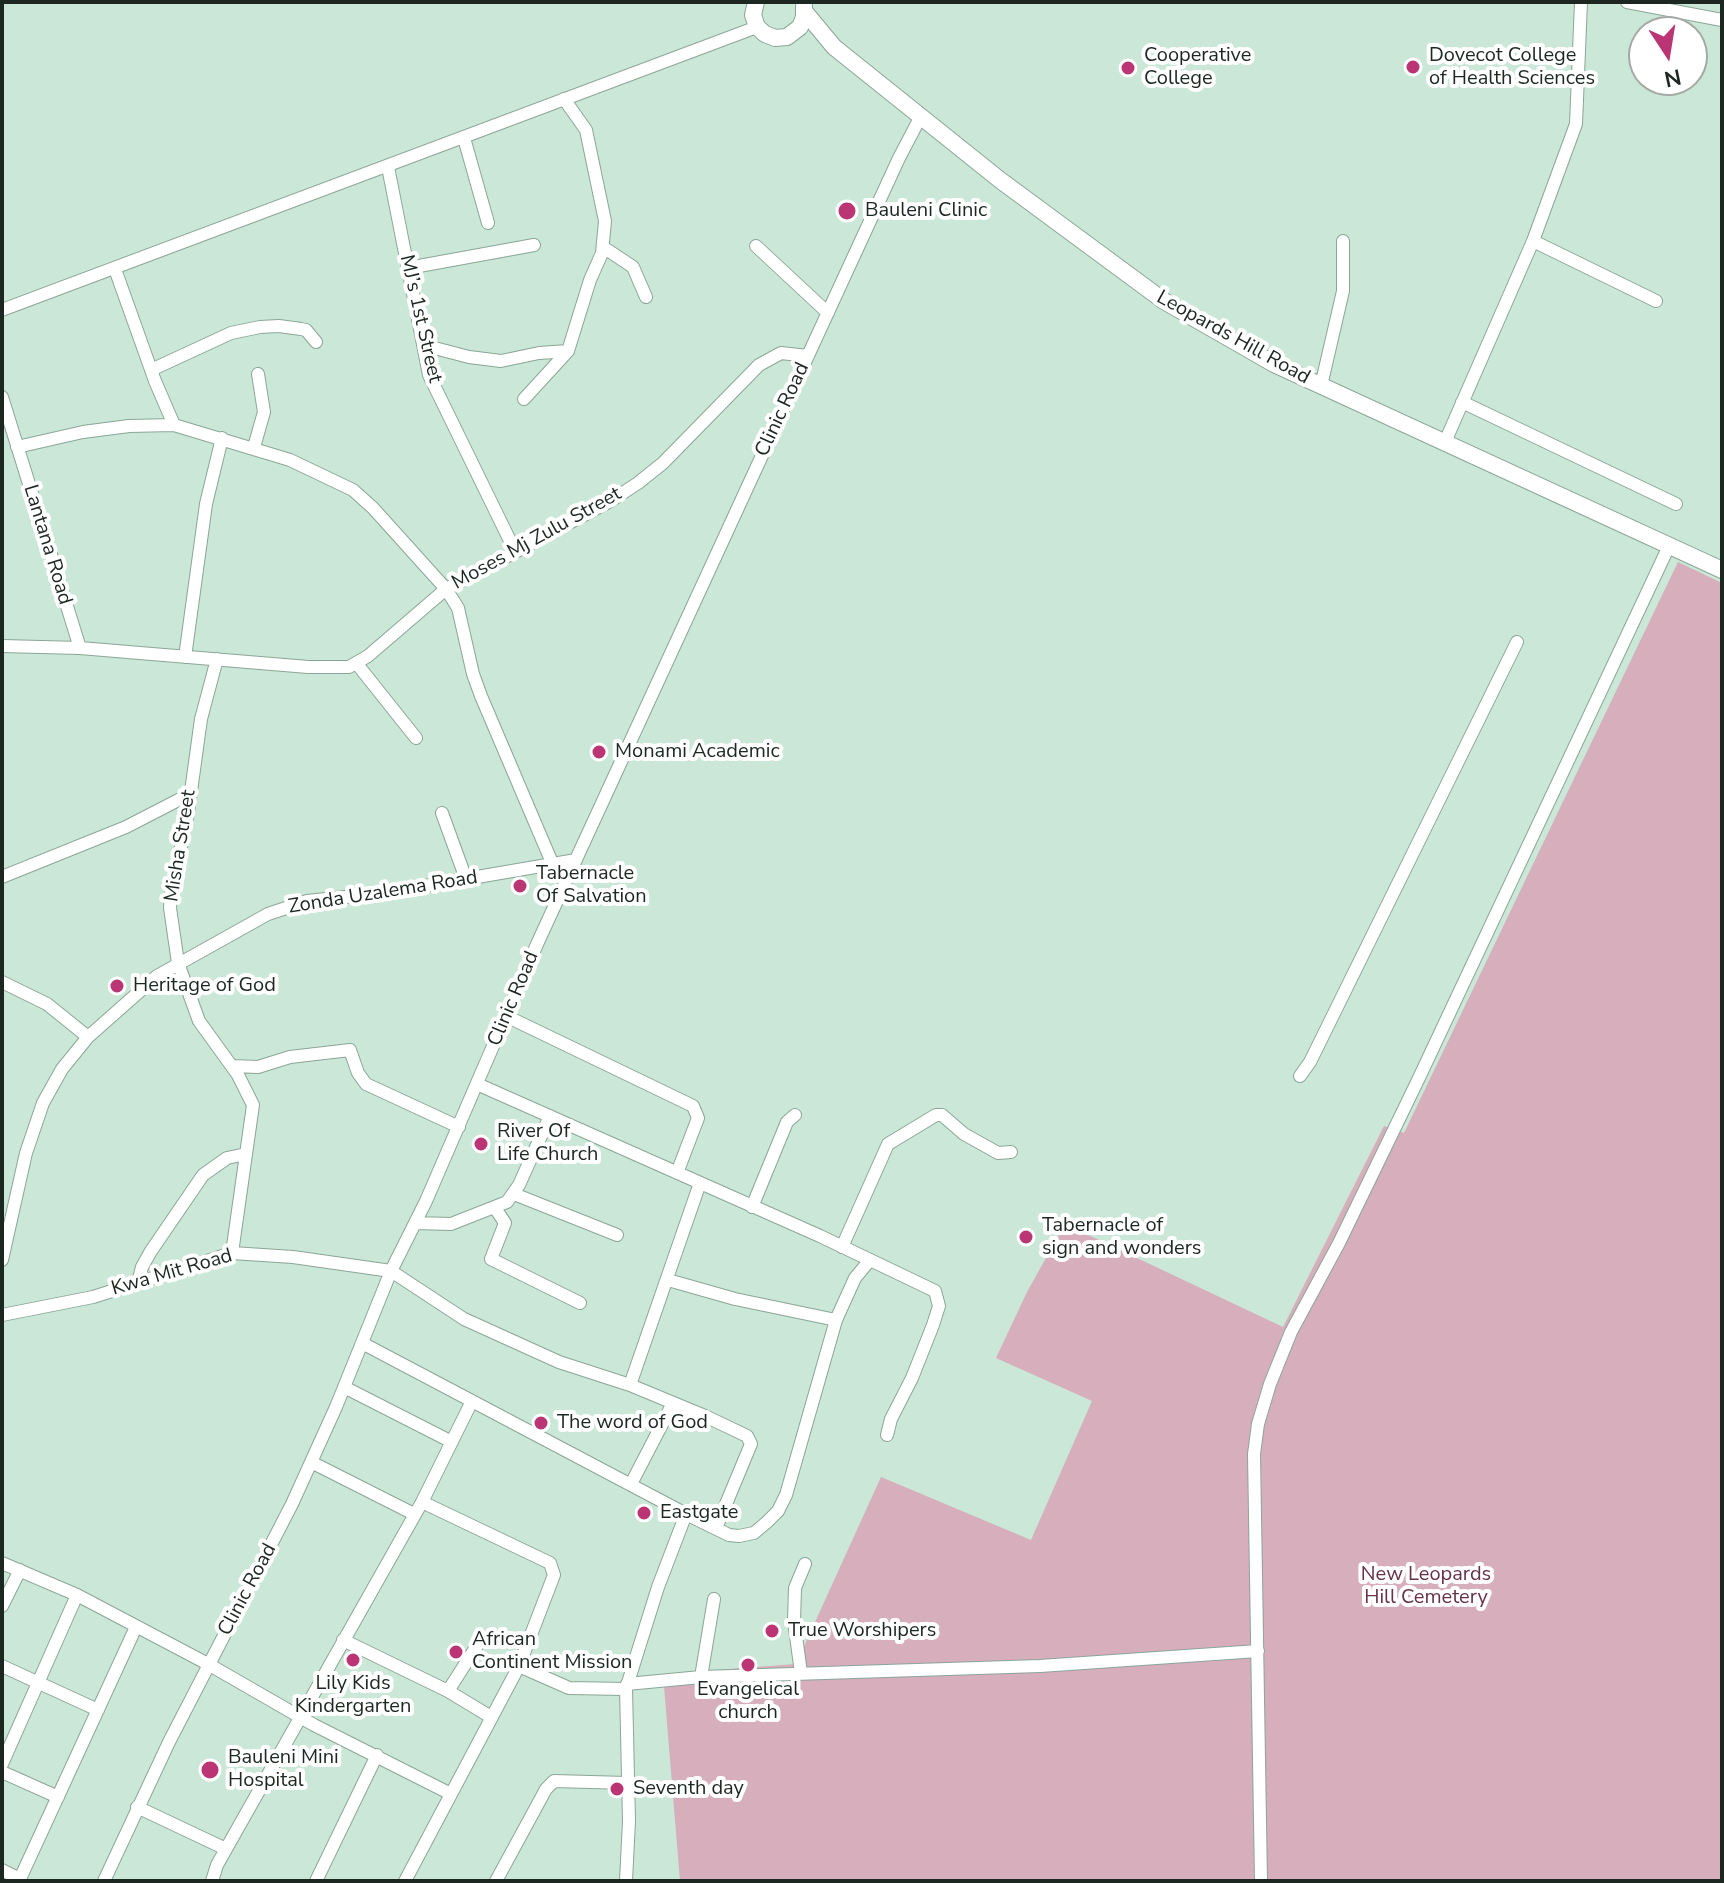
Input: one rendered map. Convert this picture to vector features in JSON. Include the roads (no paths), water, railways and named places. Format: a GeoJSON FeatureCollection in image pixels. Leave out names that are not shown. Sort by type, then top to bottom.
{"type":"FeatureCollection","features":[{"type":"Feature","properties":{"kind":"main road"},"geometry":{"type":"LineString","coordinates":[[755,2],[753,15],[757,27]]}},
{"type":"Feature","properties":{"kind":"main road"},"geometry":{"type":"LineString","coordinates":[[792,35],[800,27],[803,7]]}},
{"type":"Feature","properties":{"kind":"main road","name":"Leopards Hill Road"},"geometry":{"type":"LineString","coordinates":[[803,7],[834,47],[1000,180],[1140,286],[1257,356],[1722,570]]}},
{"type":"Feature","properties":{"kind":"main road","name":"Leopards Hill Road"},"geometry":{"type":"LineString","coordinates":[[757,27],[775,38],[792,35],[834,47]]}},
{"type":"Feature","properties":{"kind":"street"},"geometry":{"type":"LineString","coordinates":[[1445,442],[1533,241],[1576,124],[1581,61],[1581,2]]}},
{"type":"Feature","properties":{"kind":"street"},"geometry":{"type":"LineString","coordinates":[[1627,2],[1722,20]]}},
{"type":"Feature","properties":{"kind":"street"},"geometry":{"type":"LineString","coordinates":[[2,310],[757,27]]}},
{"type":"Feature","properties":{"kind":"street"},"geometry":{"type":"LineString","coordinates":[[524,399],[568,351],[603,247],[605,221],[586,130],[564,99]]}},
{"type":"Feature","properties":{"kind":"street","name":"Clinic Road"},"geometry":{"type":"LineString","coordinates":[[104,1881],[208,1664],[292,1504],[391,1271],[459,1127],[576,860],[921,116]]}},
{"type":"Feature","properties":{"kind":"street"},"geometry":{"type":"LineString","coordinates":[[464,138],[488,223]]}},
{"type":"Feature","properties":{"kind":"street","name":"MJ’s 1st Street"},"geometry":{"type":"LineString","coordinates":[[388,167],[429,375],[515,551]]}},
{"type":"Feature","properties":{"kind":"street"},"geometry":{"type":"LineString","coordinates":[[1321,386],[1343,291],[1343,241]]}},
{"type":"Feature","properties":{"kind":"street"},"geometry":{"type":"LineString","coordinates":[[1533,241],[1656,301]]}},
{"type":"Feature","properties":{"kind":"street"},"geometry":{"type":"LineString","coordinates":[[408,268],[534,245]]}},
{"type":"Feature","properties":{"kind":"street"},"geometry":{"type":"LineString","coordinates":[[756,246],[828,313]]}},
{"type":"Feature","properties":{"kind":"street"},"geometry":{"type":"LineString","coordinates":[[603,247],[624,258],[633,267],[646,297]]}},
{"type":"Feature","properties":{"kind":"street"},"geometry":{"type":"LineString","coordinates":[[115,269],[174,425]]}},
{"type":"Feature","properties":{"kind":"street"},"geometry":{"type":"LineString","coordinates":[[151,370],[231,333],[260,327],[306,330],[316,342]]}},
{"type":"Feature","properties":{"kind":"street"},"geometry":{"type":"LineString","coordinates":[[423,345],[469,357],[501,361],[568,351]]}},
{"type":"Feature","properties":{"kind":"street","name":"Moses Mj Zulu Street"},"geometry":{"type":"LineString","coordinates":[[357,664],[446,589],[638,483],[663,463],[759,365],[781,353],[808,356]]}},
{"type":"Feature","properties":{"kind":"street"},"geometry":{"type":"LineString","coordinates":[[254,447],[264,412],[258,374]]}},
{"type":"Feature","properties":{"kind":"street","name":"Lantana Road"},"geometry":{"type":"LineString","coordinates":[[2,397],[11,440],[80,648]]}},
{"type":"Feature","properties":{"kind":"street"},"geometry":{"type":"LineString","coordinates":[[1462,402],[1676,504]]}},
{"type":"Feature","properties":{"kind":"street"},"geometry":{"type":"LineString","coordinates":[[11,440],[129,426],[174,425],[290,460],[353,490],[446,589],[463,622],[473,674],[481,696],[553,865]]}},
{"type":"Feature","properties":{"kind":"street"},"geometry":{"type":"LineString","coordinates":[[185,657],[206,504],[222,438]]}},
{"type":"Feature","properties":{"kind":"street"},"geometry":{"type":"LineString","coordinates":[[1261,1881],[1254,1454],[1258,1424],[1270,1384],[1291,1332],[1339,1243],[1418,1080],[1669,546]]}},
{"type":"Feature","properties":{"kind":"street"},"geometry":{"type":"LineString","coordinates":[[1300,1076],[1310,1062],[1517,642]]}},
{"type":"Feature","properties":{"kind":"street"},"geometry":{"type":"LineString","coordinates":[[2,646],[80,648],[337,669],[357,664],[416,738]]}},
{"type":"Feature","properties":{"kind":"street","name":"Misha Street"},"geometry":{"type":"LineString","coordinates":[[217,659],[201,719],[171,894],[178,963],[199,1021],[232,1066],[253,1105],[232,1253]]}},
{"type":"Feature","properties":{"kind":"street"},"geometry":{"type":"LineString","coordinates":[[2,877],[126,827],[190,794]]}},
{"type":"Feature","properties":{"kind":"street"},"geometry":{"type":"LineString","coordinates":[[442,813],[466,879]]}},
{"type":"Feature","properties":{"kind":"street","name":"Zonda Uzalema Road"},"geometry":{"type":"LineString","coordinates":[[2,1260],[26,1153],[40,1111],[62,1069],[88,1037],[137,992],[178,963],[284,908],[307,901],[384,893],[576,860]]}},
{"type":"Feature","properties":{"kind":"street"},"geometry":{"type":"LineString","coordinates":[[2,982],[47,1004],[88,1037]]}},
{"type":"Feature","properties":{"kind":"street"},"geometry":{"type":"LineString","coordinates":[[506,1016],[693,1106],[698,1118],[677,1173]]}},
{"type":"Feature","properties":{"kind":"street"},"geometry":{"type":"LineString","coordinates":[[232,1066],[251,1068],[299,1055],[350,1050],[358,1073],[366,1084],[459,1127]]}},
{"type":"Feature","properties":{"kind":"street"},"geometry":{"type":"LineString","coordinates":[[477,1084],[935,1291],[939,1299],[933,1325],[912,1378],[891,1419],[887,1435]]}},
{"type":"Feature","properties":{"kind":"street"},"geometry":{"type":"LineString","coordinates":[[752,1207],[787,1122],[795,1115]]}},
{"type":"Feature","properties":{"kind":"street"},"geometry":{"type":"LineString","coordinates":[[842,1247],[888,1144],[936,1115],[942,1115],[964,1134],[998,1153],[1011,1152]]}},
{"type":"Feature","properties":{"kind":"street"},"geometry":{"type":"LineString","coordinates":[[415,1223],[451,1224],[507,1202],[514,1194],[550,1116]]}},
{"type":"Feature","properties":{"kind":"street"},"geometry":{"type":"LineString","coordinates":[[138,1283],[151,1251],[203,1175],[227,1158],[246,1154]]}},
{"type":"Feature","properties":{"kind":"street"},"geometry":{"type":"LineString","coordinates":[[630,1385],[700,1183]]}},
{"type":"Feature","properties":{"kind":"street"},"geometry":{"type":"LineString","coordinates":[[514,1194],[617,1235]]}},
{"type":"Feature","properties":{"kind":"street"},"geometry":{"type":"LineString","coordinates":[[495,1208],[505,1223],[491,1259],[580,1303]]}},
{"type":"Feature","properties":{"kind":"street","name":"Kwa Mit Road"},"geometry":{"type":"LineString","coordinates":[[2,1315],[81,1300],[232,1253],[293,1257],[391,1271]]}},
{"type":"Feature","properties":{"kind":"street"},"geometry":{"type":"LineString","coordinates":[[362,1343],[686,1514],[739,1536],[754,1533],[778,1511],[794,1473],[813,1393],[836,1320],[849,1288],[870,1260]]}},
{"type":"Feature","properties":{"kind":"street"},"geometry":{"type":"LineString","coordinates":[[391,1271],[464,1319],[559,1362],[630,1385],[728,1426],[751,1439],[716,1528]]}},
{"type":"Feature","properties":{"kind":"street"},"geometry":{"type":"LineString","coordinates":[[668,1280],[735,1299],[836,1320]]}},
{"type":"Feature","properties":{"kind":"street"},"geometry":{"type":"LineString","coordinates":[[344,1387],[452,1442]]}},
{"type":"Feature","properties":{"kind":"street"},"geometry":{"type":"LineString","coordinates":[[212,1881],[226,1849],[422,1502],[472,1401]]}},
{"type":"Feature","properties":{"kind":"street"},"geometry":{"type":"LineString","coordinates":[[631,1484],[673,1403]]}},
{"type":"Feature","properties":{"kind":"street"},"geometry":{"type":"LineString","coordinates":[[311,1462],[414,1514]]}},
{"type":"Feature","properties":{"kind":"street"},"geometry":{"type":"LineString","coordinates":[[405,1881],[519,1666],[553,1580],[554,1568],[522,1548],[422,1502]]}},
{"type":"Feature","properties":{"kind":"street"},"geometry":{"type":"LineString","coordinates":[[626,1881],[629,1830],[626,1687],[658,1587],[686,1514]]}},
{"type":"Feature","properties":{"kind":"street"},"geometry":{"type":"LineString","coordinates":[[2,1563],[77,1595],[208,1664],[301,1718],[449,1793]]}},
{"type":"Feature","properties":{"kind":"street"},"geometry":{"type":"LineString","coordinates":[[801,1673],[794,1621],[795,1588],[805,1564]]}},
{"type":"Feature","properties":{"kind":"street"},"geometry":{"type":"LineString","coordinates":[[2,1606],[20,1570]]}},
{"type":"Feature","properties":{"kind":"street"},"geometry":{"type":"LineString","coordinates":[[2,1764],[77,1595]]}},
{"type":"Feature","properties":{"kind":"street"},"geometry":{"type":"LineString","coordinates":[[701,1677],[714,1599]]}},
{"type":"Feature","properties":{"kind":"street"},"geometry":{"type":"LineString","coordinates":[[2,1870],[20,1880],[136,1627]]}},
{"type":"Feature","properties":{"kind":"street"},"geometry":{"type":"LineString","coordinates":[[343,1640],[448,1691],[491,1717]]}},
{"type":"Feature","properties":{"kind":"street"},"geometry":{"type":"LineString","coordinates":[[448,1691],[478,1644]]}},
{"type":"Feature","properties":{"kind":"street"},"geometry":{"type":"LineString","coordinates":[[519,1666],[569,1688],[626,1687],[701,1677],[1040,1666],[1258,1651]]}},
{"type":"Feature","properties":{"kind":"street"},"geometry":{"type":"LineString","coordinates":[[2,1666],[98,1710]]}},
{"type":"Feature","properties":{"kind":"street"},"geometry":{"type":"LineString","coordinates":[[316,1881],[377,1755]]}},
{"type":"Feature","properties":{"kind":"street"},"geometry":{"type":"LineString","coordinates":[[2,1772],[58,1797]]}},
{"type":"Feature","properties":{"kind":"street"},"geometry":{"type":"LineString","coordinates":[[498,1880],[546,1789],[554,1781],[627,1783]]}},
{"type":"Feature","properties":{"kind":"street"},"geometry":{"type":"LineString","coordinates":[[137,1807],[226,1849]]}},
{"type":"Feature","properties":{"kind":"place","name":"Dovecot College of Health Sciences"},"geometry":{"type":"Point","coordinates":[1413,67]}},
{"type":"Feature","properties":{"kind":"place","name":"Cooperative College"},"geometry":{"type":"Point","coordinates":[1128,68]}},
{"type":"Feature","properties":{"kind":"place","name":"Bauleni Clinic"},"geometry":{"type":"Point","coordinates":[847,211]}},
{"type":"Feature","properties":{"kind":"place","name":"Monami Academic"},"geometry":{"type":"Point","coordinates":[599,752]}},
{"type":"Feature","properties":{"kind":"place","name":"Tabernacle Of Salvation"},"geometry":{"type":"Point","coordinates":[520,886]}},
{"type":"Feature","properties":{"kind":"place","name":"Heritage of God"},"geometry":{"type":"Point","coordinates":[117,986]}},
{"type":"Feature","properties":{"kind":"place","name":"River Of Life Church"},"geometry":{"type":"Point","coordinates":[481,1144]}},
{"type":"Feature","properties":{"kind":"place","name":"Tabernacle of sign and wonders"},"geometry":{"type":"Point","coordinates":[1026,1237]}},
{"type":"Feature","properties":{"kind":"place","name":"The word of God"},"geometry":{"type":"Point","coordinates":[541,1423]}},
{"type":"Feature","properties":{"kind":"place","name":"Eastgate"},"geometry":{"type":"Point","coordinates":[644,1513]}},
{"type":"Feature","properties":{"kind":"place","name":"True Worshipers"},"geometry":{"type":"Point","coordinates":[772,1631]}},
{"type":"Feature","properties":{"kind":"place","name":"African Continent Mission"},"geometry":{"type":"Point","coordinates":[456,1652]}},
{"type":"Feature","properties":{"kind":"place","name":"Lily Kids Kindergarten"},"geometry":{"type":"Point","coordinates":[353,1660]}},
{"type":"Feature","properties":{"kind":"place","name":"Evangelical church"},"geometry":{"type":"Point","coordinates":[748,1665]}},
{"type":"Feature","properties":{"kind":"place","name":"Bauleni Mini Hospital"},"geometry":{"type":"Point","coordinates":[210,1770]}},
{"type":"Feature","properties":{"kind":"place","name":"Seventh day"},"geometry":{"type":"Point","coordinates":[617,1789]}},
{"type":"Feature","properties":{"kind":"park label","name":"New Leopards Hill Cemetery"},"geometry":{"type":"Point","coordinates":[1426,1586]}}]}
